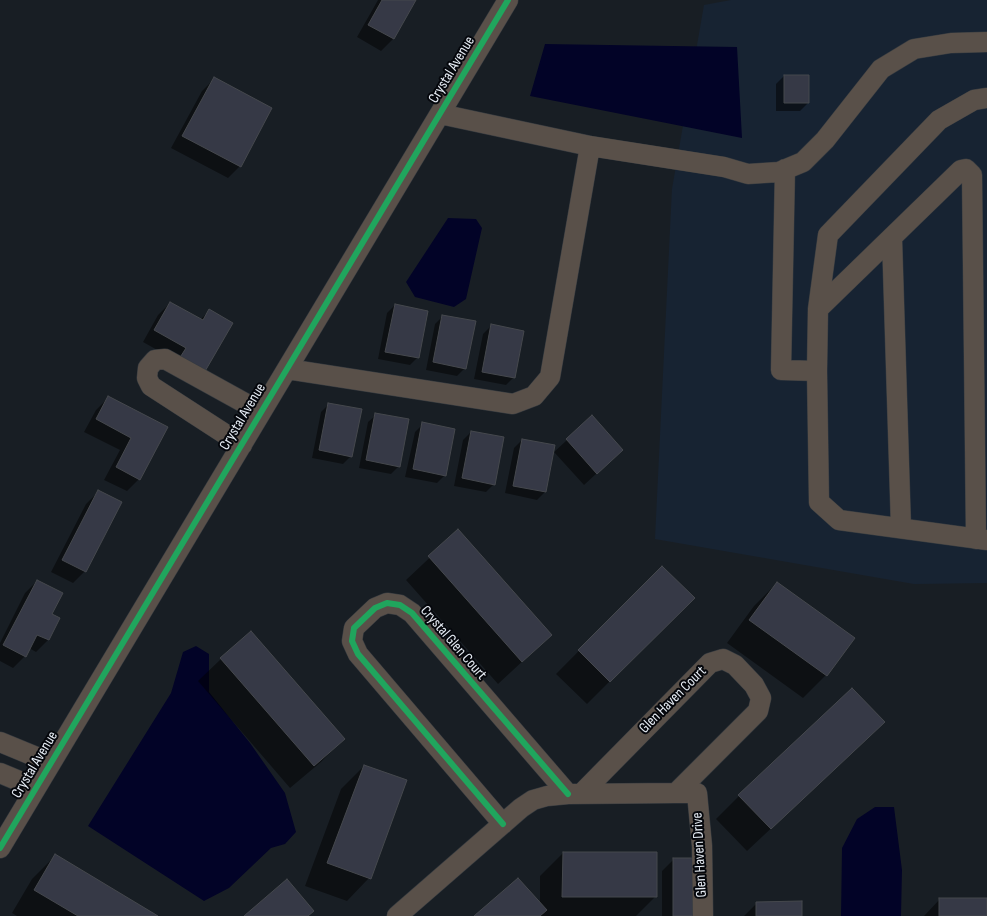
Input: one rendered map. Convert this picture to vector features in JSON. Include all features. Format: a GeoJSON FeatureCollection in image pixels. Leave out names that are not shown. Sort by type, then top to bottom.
{"type":"FeatureCollection","features":[{"type":"Feature","properties":{"kind":"street","name":"Crystal Avenue"},"geometry":{"type":"LineString","coordinates":[[0,848],[508,0]]}},
{"type":"Feature","properties":{"kind":"street"},"geometry":{"type":"LineString","coordinates":[[440,114],[590,146],[724,167],[748,174],[779,172],[803,162],[825,140],[881,69],[914,49],[951,43],[987,42]]}},
{"type":"Feature","properties":{"kind":"street"},"geometry":{"type":"LineString","coordinates":[[818,310],[961,170],[966,169],[972,175],[982,539],[839,520],[819,502],[817,371],[818,310],[828,235],[939,120],[974,100],[987,98]]}},
{"type":"Feature","properties":{"kind":"street"},"geometry":{"type":"LineString","coordinates":[[287,369],[512,404],[534,396],[550,377],[590,146]]}},
{"type":"Feature","properties":{"kind":"street"},"geometry":{"type":"LineString","coordinates":[[785,169],[781,370],[817,371]]}},
{"type":"Feature","properties":{"kind":"street"},"geometry":{"type":"LineString","coordinates":[[892,238],[901,528]]}},
{"type":"Feature","properties":{"kind":"street"},"geometry":{"type":"LineString","coordinates":[[242,445],[151,386],[147,378],[148,368],[155,360],[164,359],[261,412]]}},
{"type":"Feature","properties":{"kind":"street","name":"Crystal Glen Court"},"geometry":{"type":"LineString","coordinates":[[502,824],[358,654],[352,641],[354,628],[375,608],[387,603],[400,605],[412,613],[575,794]]}},
{"type":"Feature","properties":{"kind":"street","name":"Glen Haven Court"},"geometry":{"type":"LineString","coordinates":[[575,794],[710,663],[723,659],[735,665],[754,685],[761,698],[758,711],[676,794]]}},
{"type":"Feature","properties":{"kind":"street"},"geometry":{"type":"LineString","coordinates":[[0,742],[51,763]]}},
{"type":"Feature","properties":{"kind":"street"},"geometry":{"type":"LineString","coordinates":[[0,773],[36,788]]}},
{"type":"Feature","properties":{"kind":"street"},"geometry":{"type":"LineString","coordinates":[[397,916],[502,824],[533,800],[546,796],[575,794],[676,794]]}},
{"type":"Feature","properties":{"kind":"street","name":"Glen Haven Drive"},"geometry":{"type":"LineString","coordinates":[[676,794],[697,794],[702,846],[703,916]]}},
{"type":"Feature","properties":{"kind":"shaded area"},"geometry":{"type":"Polygon","coordinates":[[[731,0],[987,0],[987,583],[914,584],[655,539],[672,189],[704,5],[731,0]]]}},
{"type":"Feature","properties":{"kind":"water"},"geometry":{"type":"Polygon","coordinates":[[[545,44],[737,47],[742,138],[530,96],[545,44]]]}},
{"type":"Feature","properties":{"kind":"water"},"geometry":{"type":"Polygon","coordinates":[[[448,218],[476,219],[482,228],[466,299],[454,307],[415,297],[406,282],[448,218]]]}},
{"type":"Feature","properties":{"kind":"water"},"geometry":{"type":"Polygon","coordinates":[[[196,646],[209,654],[209,692],[250,743],[285,793],[296,832],[285,844],[271,848],[229,888],[204,901],[88,826],[171,693],[183,652],[196,646]]]}},
{"type":"Feature","properties":{"kind":"water"},"geometry":{"type":"Polygon","coordinates":[[[875,807],[894,807],[902,870],[901,916],[841,916],[842,848],[857,819],[875,807]]]}},
{"type":"Feature","properties":{"kind":"building"},"geometry":{"type":"Polygon","coordinates":[[[382,0],[416,0],[394,39],[368,25],[382,0]]]}},
{"type":"Feature","properties":{"kind":"building"},"geometry":{"type":"Polygon","coordinates":[[[784,75],[809,75],[809,103],[784,103],[784,75]]]}},
{"type":"Feature","properties":{"kind":"building"},"geometry":{"type":"Polygon","coordinates":[[[214,77],[272,108],[241,167],[182,136],[214,77]]]}},
{"type":"Feature","properties":{"kind":"building"},"geometry":{"type":"Polygon","coordinates":[[[170,302],[203,320],[209,309],[233,323],[204,373],[179,359],[186,348],[154,330],[170,302]]]}},
{"type":"Feature","properties":{"kind":"building"},"geometry":{"type":"Polygon","coordinates":[[[395,304],[428,311],[419,358],[385,352],[395,304]]]}},
{"type":"Feature","properties":{"kind":"building"},"geometry":{"type":"Polygon","coordinates":[[[442,315],[476,321],[466,369],[433,362],[442,315]]]}},
{"type":"Feature","properties":{"kind":"building"},"geometry":{"type":"Polygon","coordinates":[[[491,324],[524,331],[515,378],[482,372],[491,324]]]}},
{"type":"Feature","properties":{"kind":"building"},"geometry":{"type":"Polygon","coordinates":[[[108,396],[168,427],[140,480],[116,467],[131,438],[96,419],[108,396]]]}},
{"type":"Feature","properties":{"kind":"building"},"geometry":{"type":"Polygon","coordinates":[[[328,403],[362,409],[352,457],[319,450],[328,403]]]}},
{"type":"Feature","properties":{"kind":"building"},"geometry":{"type":"Polygon","coordinates":[[[375,413],[409,419],[400,467],[366,460],[375,413]]]}},
{"type":"Feature","properties":{"kind":"building"},"geometry":{"type":"Polygon","coordinates":[[[592,415],[623,450],[597,474],[566,439],[592,415]]]}},
{"type":"Feature","properties":{"kind":"building"},"geometry":{"type":"Polygon","coordinates":[[[422,422],[455,429],[446,476],[413,469],[422,422]]]}},
{"type":"Feature","properties":{"kind":"building"},"geometry":{"type":"Polygon","coordinates":[[[471,431],[504,437],[495,485],[462,478],[471,431]]]}},
{"type":"Feature","properties":{"kind":"building"},"geometry":{"type":"Polygon","coordinates":[[[522,439],[555,445],[546,492],[513,486],[522,439]]]}},
{"type":"Feature","properties":{"kind":"building"},"geometry":{"type":"Polygon","coordinates":[[[98,490],[122,502],[86,572],[62,560],[98,490]]]}},
{"type":"Feature","properties":{"kind":"building"},"geometry":{"type":"Polygon","coordinates":[[[458,529],[552,635],[522,662],[428,556],[458,529]]]}},
{"type":"Feature","properties":{"kind":"building"},"geometry":{"type":"Polygon","coordinates":[[[662,566],[695,598],[610,682],[578,650],[662,566]]]}},
{"type":"Feature","properties":{"kind":"building"},"geometry":{"type":"Polygon","coordinates":[[[37,580],[63,593],[52,614],[60,618],[49,640],[37,635],[26,657],[3,645],[37,580]]]}},
{"type":"Feature","properties":{"kind":"building"},"geometry":{"type":"Polygon","coordinates":[[[777,582],[855,638],[827,676],[749,620],[777,582]]]}},
{"type":"Feature","properties":{"kind":"building"},"geometry":{"type":"Polygon","coordinates":[[[251,631],[345,739],[314,766],[220,658],[251,631]]]}},
{"type":"Feature","properties":{"kind":"building"},"geometry":{"type":"Polygon","coordinates":[[[852,688],[885,722],[771,829],[738,795],[852,688]]]}},
{"type":"Feature","properties":{"kind":"building"},"geometry":{"type":"Polygon","coordinates":[[[364,765],[407,780],[371,879],[327,863],[364,765]]]}},
{"type":"Feature","properties":{"kind":"building"},"geometry":{"type":"Polygon","coordinates":[[[563,852],[657,852],[657,897],[562,897],[563,852]]]}},
{"type":"Feature","properties":{"kind":"building"},"geometry":{"type":"Polygon","coordinates":[[[55,854],[158,916],[78,916],[34,890],[55,854]]]}},
{"type":"Feature","properties":{"kind":"building"},"geometry":{"type":"Polygon","coordinates":[[[673,858],[693,858],[693,916],[673,916],[673,858]]]}},
{"type":"Feature","properties":{"kind":"building"},"geometry":{"type":"Polygon","coordinates":[[[518,878],[547,910],[540,916],[474,916],[518,878]]]}},
{"type":"Feature","properties":{"kind":"building"},"geometry":{"type":"Polygon","coordinates":[[[287,879],[314,911],[308,916],[244,916],[287,879]]]}},
{"type":"Feature","properties":{"kind":"building"},"geometry":{"type":"Polygon","coordinates":[[[939,898],[987,898],[987,916],[939,916],[939,898]]]}},
{"type":"Feature","properties":{"kind":"building"},"geometry":{"type":"Polygon","coordinates":[[[802,901],[802,916],[756,916],[756,902],[802,901]]]}},
{"type":"Feature","properties":{"kind":"cycle path"},"geometry":{"type":"LineString","coordinates":[[0,848],[508,0]]}},
{"type":"Feature","properties":{"kind":"cycle path"},"geometry":{"type":"LineString","coordinates":[[503,824],[358,654],[352,641],[354,628],[375,608],[387,603],[400,605],[412,613],[568,794]]}}]}
